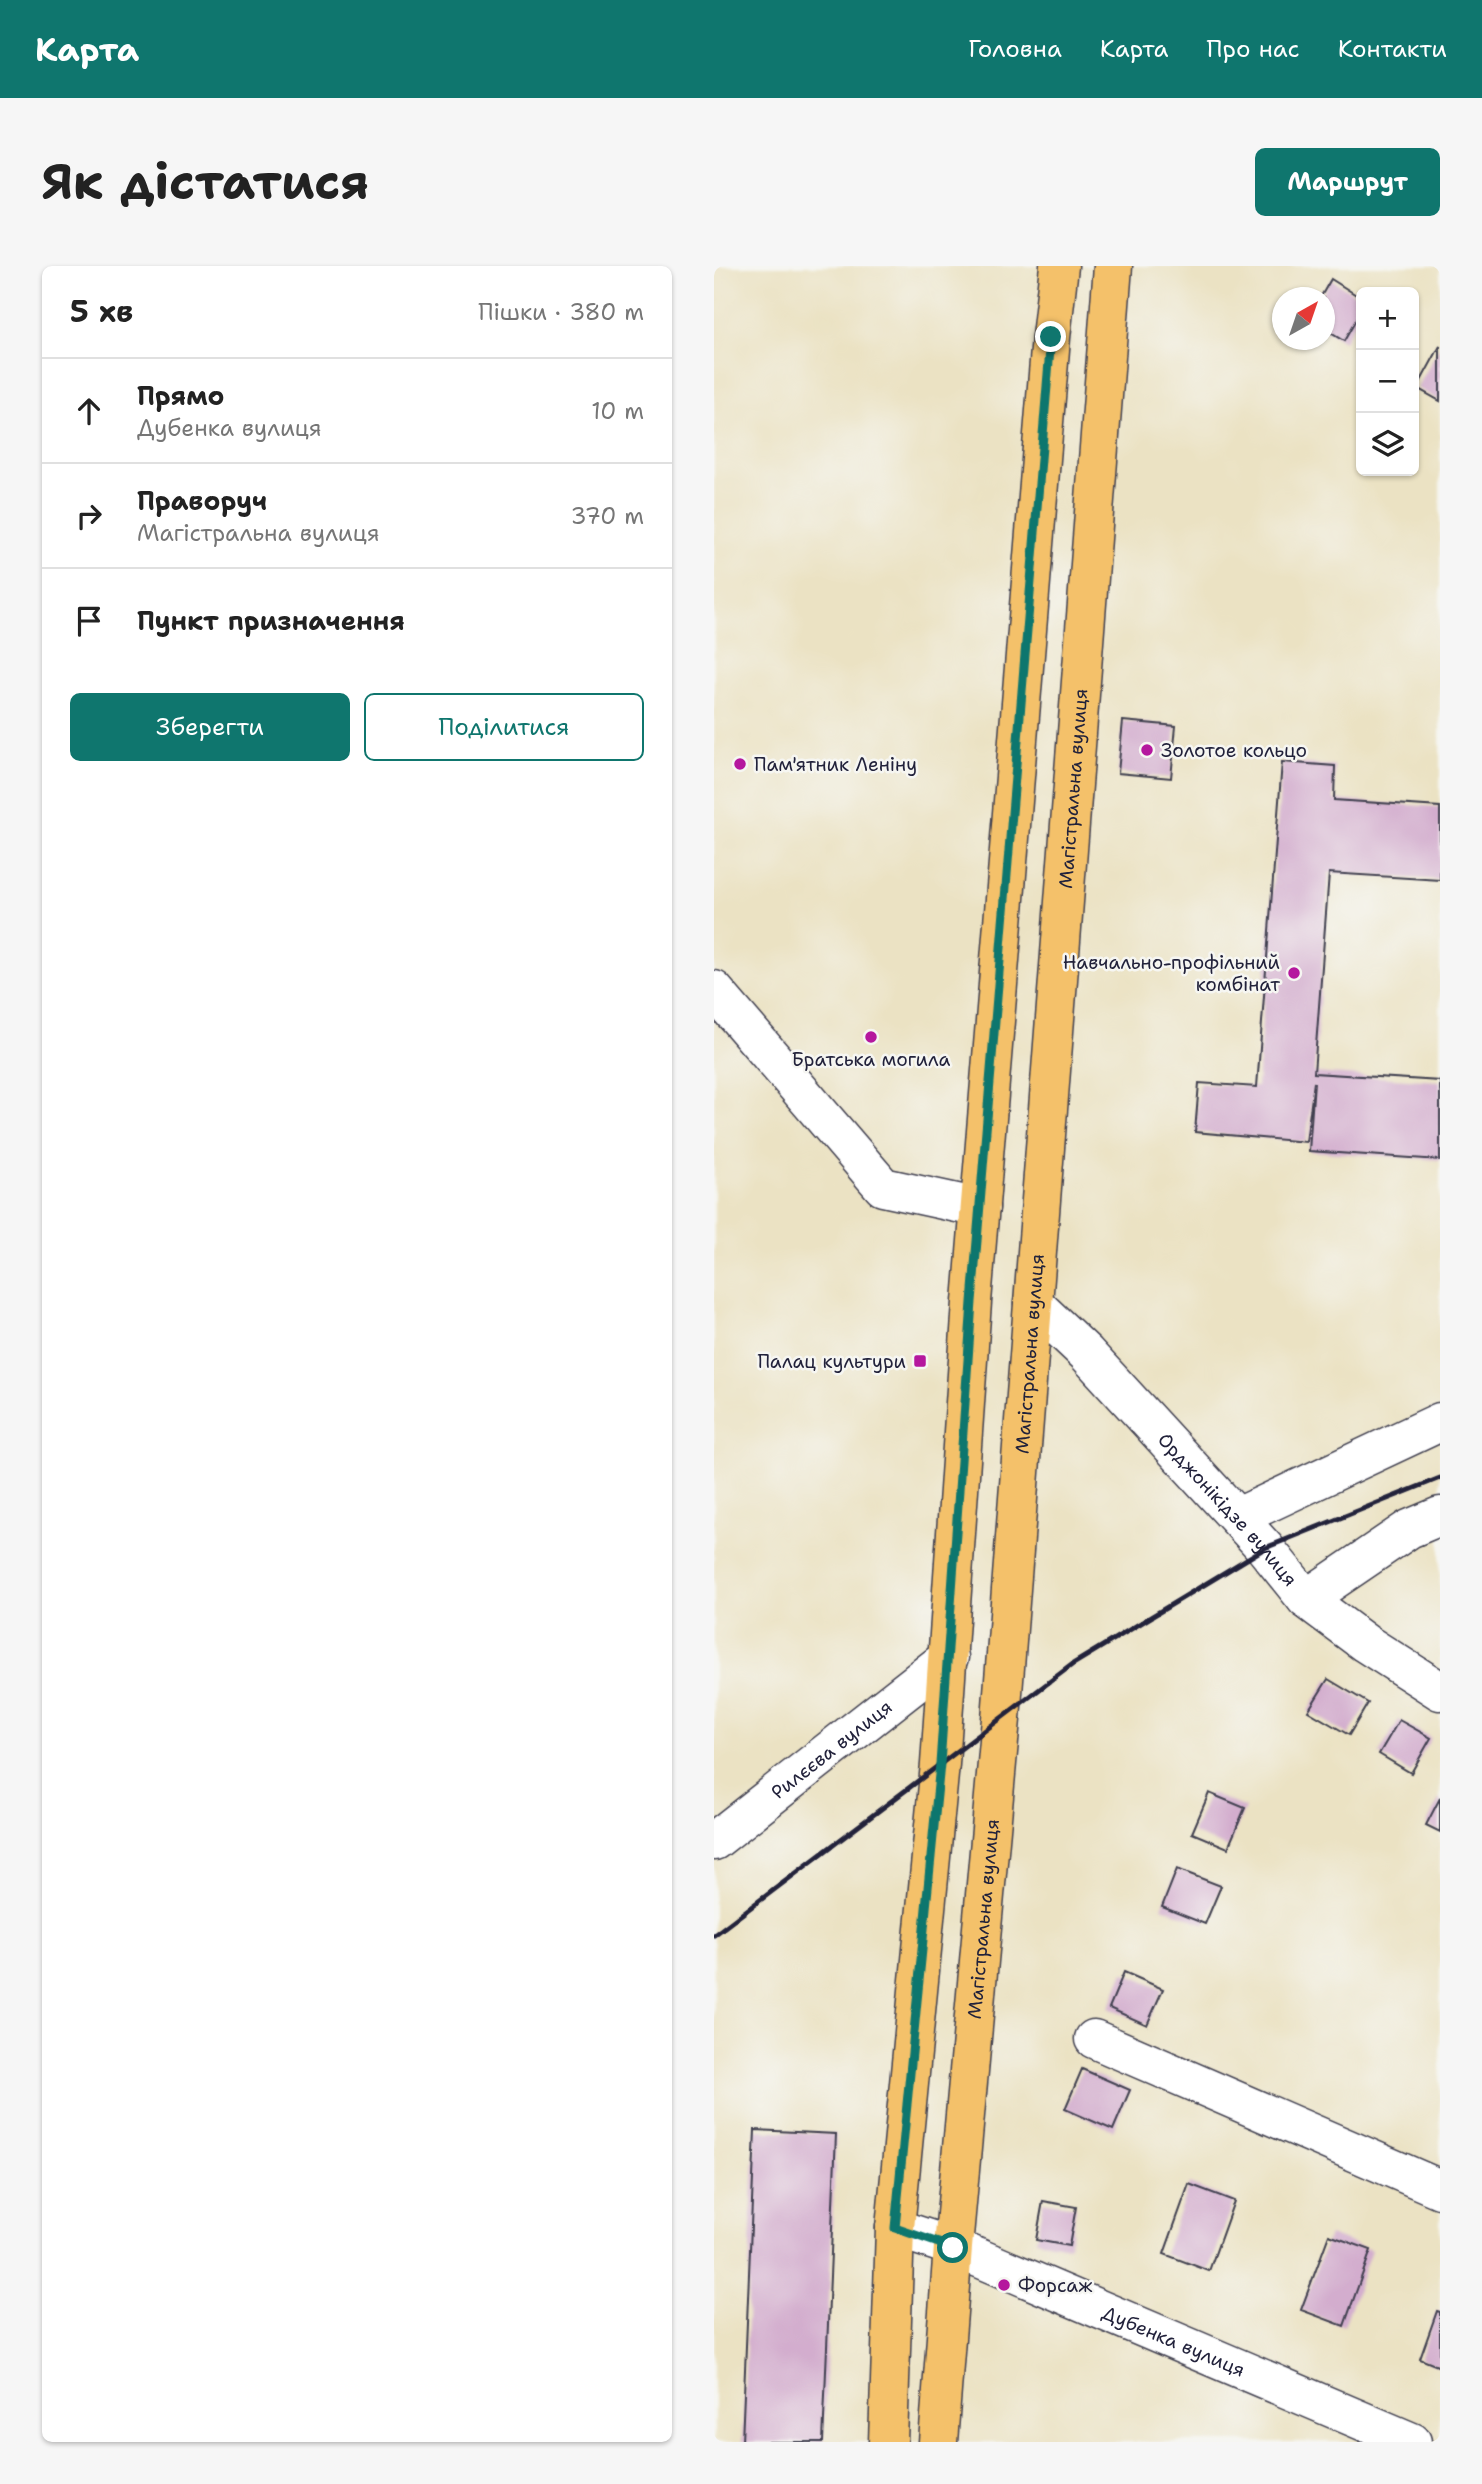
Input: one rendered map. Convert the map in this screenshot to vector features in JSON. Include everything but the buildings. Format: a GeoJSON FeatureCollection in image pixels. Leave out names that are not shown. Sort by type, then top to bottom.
{"type":"FeatureCollection","features":[{"type":"Feature","properties":{"kind":"main road"},"geometry":{"type":"LineString","coordinates":[[887,2442],[895,2228],[949,1657],[980,1208],[1049,351],[1059,266]]}},
{"type":"Feature","properties":{"kind":"main road","name":"Магістральна вулиця"},"geometry":{"type":"LineString","coordinates":[[939,2442],[953,2248],[1001,1719],[1113,266]]}},
{"type":"Feature","properties":{"kind":"street"},"geometry":{"type":"LineString","coordinates":[[714,990],[883,1187],[980,1208]]}},
{"type":"Feature","properties":{"kind":"street","name":"Орджонікідзе вулиця"},"geometry":{"type":"LineString","coordinates":[[1032,1303],[1086,1353],[1238,1517],[1306,1599],[1365,1643],[1440,1691]]}},
{"type":"Feature","properties":{"kind":"street"},"geometry":{"type":"LineString","coordinates":[[1238,1517],[1440,1422]]}},
{"type":"Feature","properties":{"kind":"street"},"geometry":{"type":"LineString","coordinates":[[1306,1599],[1409,1529],[1440,1516]]}},
{"type":"Feature","properties":{"kind":"street","name":"Рилєєва вулиця"},"geometry":{"type":"LineString","coordinates":[[714,1841],[949,1657]]}},
{"type":"Feature","properties":{"kind":"street"},"geometry":{"type":"LineString","coordinates":[[1094,2039],[1440,2189]]}},
{"type":"Feature","properties":{"kind":"street","name":"Дубенка вулиця"},"geometry":{"type":"LineString","coordinates":[[895,2228],[953,2248],[1412,2442]]}},
{"type":"Feature","properties":{"kind":"railway"},"geometry":{"type":"LineString","coordinates":[[714,1935],[1073,1664],[1265,1548],[1440,1478]]}},
{"type":"Feature","properties":{"kind":"place","name":"Золотое кольцо"},"geometry":{"type":"Point","coordinates":[1147,750]}},
{"type":"Feature","properties":{"kind":"place","name":"Пам'ятник Леніну"},"geometry":{"type":"Point","coordinates":[740,764]}},
{"type":"Feature","properties":{"kind":"place","name":"Навчально-профільний комбінат"},"geometry":{"type":"Point","coordinates":[1294,973]}},
{"type":"Feature","properties":{"kind":"place","name":"Братська могила"},"geometry":{"type":"Point","coordinates":[871,1037]}},
{"type":"Feature","properties":{"kind":"place","name":"Палац культури"},"geometry":{"type":"Point","coordinates":[920,1361]}},
{"type":"Feature","properties":{"kind":"place","name":"Форсаж"},"geometry":{"type":"Point","coordinates":[1004,2285]}},
{"type":"Feature","properties":{"kind":"route"},"geometry":{"type":"LineString","coordinates":[[953,2248],[895,2228],[949,1657],[972,1302],[1051,337]]}}]}
